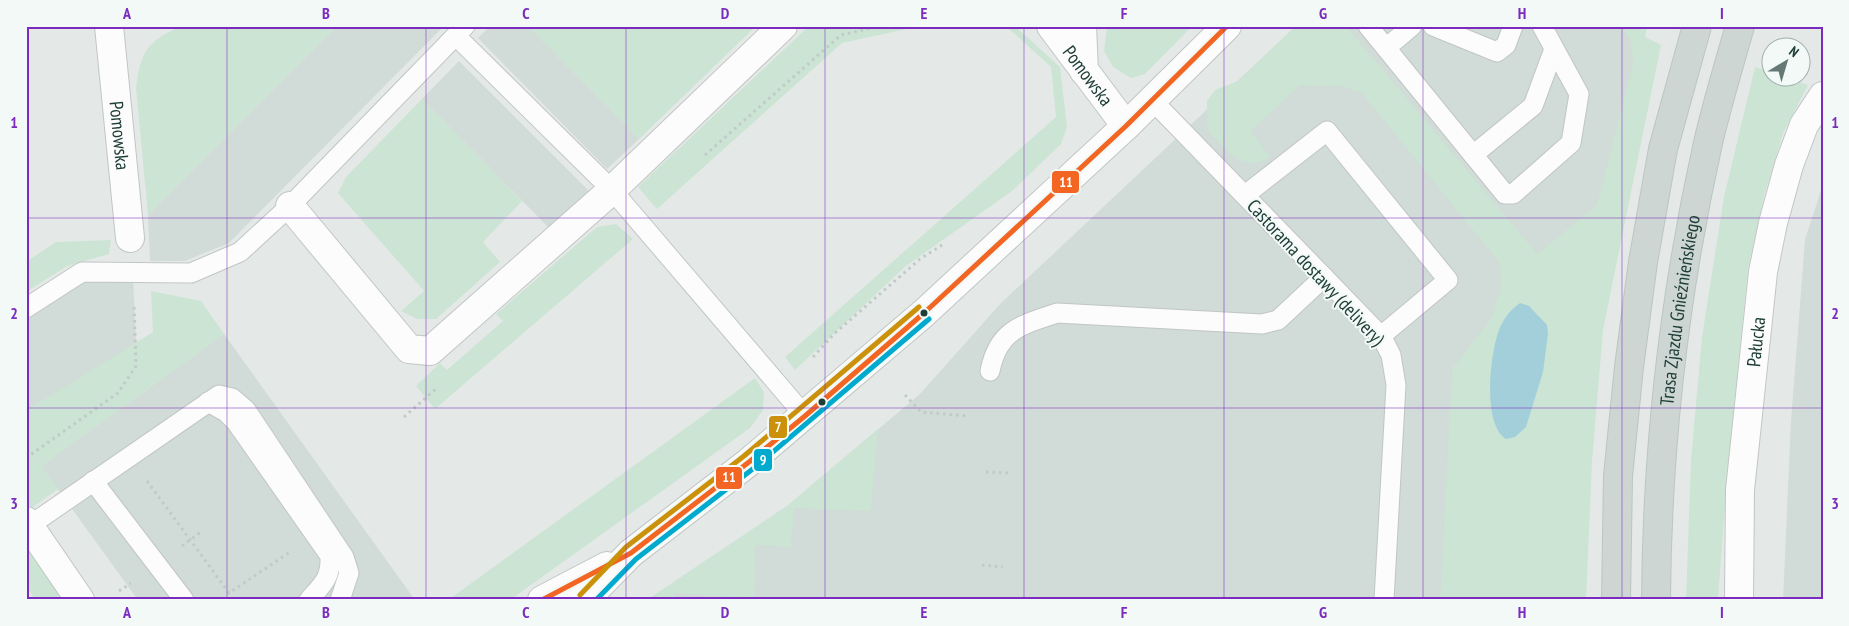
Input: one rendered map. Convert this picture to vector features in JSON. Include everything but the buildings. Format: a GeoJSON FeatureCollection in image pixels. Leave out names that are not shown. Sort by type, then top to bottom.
{"type":"FeatureCollection","features":[{"type":"Feature","properties":{"kind":"main road"},"geometry":{"type":"LineString","coordinates":[[1616,600],[1618,476],[1629,368],[1643,262],[1663,149],[1697,26]]}},
{"type":"Feature","properties":{"kind":"main road","name":"Trasa Zjazdu Gnieźnieńskiego"},"geometry":{"type":"LineString","coordinates":[[1656,600],[1666,414],[1677,320],[1690,232],[1708,141],[1740,26]]}},
{"type":"Feature","properties":{"kind":"street"},"geometry":{"type":"LineString","coordinates":[[290,206],[408,349],[430,351],[612,190],[783,26]]}},
{"type":"Feature","properties":{"kind":"street","name":"Pomowska"},"geometry":{"type":"LineString","coordinates":[[1051,26],[1126,126]]}},
{"type":"Feature","properties":{"kind":"street"},"geometry":{"type":"LineString","coordinates":[[1082,26],[1084,71]]}},
{"type":"Feature","properties":{"kind":"street"},"geometry":{"type":"LineString","coordinates":[[585,600],[631,553],[749,462],[924,313],[1126,126],[1227,26]]}},
{"type":"Feature","properties":{"kind":"street","name":"Pomowska"},"geometry":{"type":"LineString","coordinates":[[114,28],[130,238]]}},
{"type":"Feature","properties":{"kind":"street","name":"Pałucka"},"geometry":{"type":"LineString","coordinates":[[1739,600],[1740,490],[1763,272],[1772,223],[1789,165],[1804,125],[1823,96]]}},
{"type":"Feature","properties":{"kind":"street"},"geometry":{"type":"LineString","coordinates":[[28,524],[80,600]]}},
{"type":"Feature","properties":{"kind":"street"},"geometry":{"type":"LineString","coordinates":[[542,600],[631,553]]}},
{"type":"Feature","properties":{"kind":"lane"},"geometry":{"type":"LineString","coordinates":[[1368,26],[1505,194],[1513,194],[1571,144],[1579,94],[1542,26]]}},
{"type":"Feature","properties":{"kind":"lane"},"geometry":{"type":"LineString","coordinates":[[1386,48],[1412,26]]}},
{"type":"Feature","properties":{"kind":"lane"},"geometry":{"type":"LineString","coordinates":[[1433,26],[1466,32],[1496,52],[1506,46],[1513,26]]}},
{"type":"Feature","properties":{"kind":"lane"},"geometry":{"type":"LineString","coordinates":[[26,308],[82,272],[191,273],[240,252],[290,206],[460,31],[612,190],[805,416]]}},
{"type":"Feature","properties":{"kind":"lane"},"geometry":{"type":"LineString","coordinates":[[1473,155],[1534,106],[1554,49]]}},
{"type":"Feature","properties":{"kind":"lane","name":"Castorama dostawy (delivery)"},"geometry":{"type":"LineString","coordinates":[[1152,100],[1381,336],[1391,355],[1396,385],[1384,600]]}},
{"type":"Feature","properties":{"kind":"lane"},"geometry":{"type":"LineString","coordinates":[[1245,195],[1327,131],[1448,280],[1381,336]]}},
{"type":"Feature","properties":{"kind":"lane"},"geometry":{"type":"LineString","coordinates":[[990,371],[993,356],[1004,338],[1024,324],[1057,313],[1262,324],[1278,320],[1324,277]]}},
{"type":"Feature","properties":{"kind":"lane"},"geometry":{"type":"LineString","coordinates":[[28,524],[219,395],[232,398],[246,410],[344,557],[349,573],[340,600]]}},
{"type":"Feature","properties":{"kind":"lane"},"geometry":{"type":"LineString","coordinates":[[208,402],[226,412],[236,422],[330,556],[330,571],[324,583],[309,600]]}},
{"type":"Feature","properties":{"kind":"lane"},"geometry":{"type":"LineString","coordinates":[[93,481],[184,600]]}},
{"type":"Feature","properties":{"kind":"path"},"geometry":{"type":"LineString","coordinates":[[810,360],[834,334],[920,259],[944,243]]}},
{"type":"Feature","properties":{"kind":"path"},"geometry":{"type":"LineString","coordinates":[[26,458],[118,392],[136,366],[133,272]]}},
{"type":"Feature","properties":{"kind":"path"},"geometry":{"type":"LineString","coordinates":[[905,395],[921,412],[968,416]]}},
{"type":"Feature","properties":{"kind":"path"},"geometry":{"type":"LineString","coordinates":[[129,457],[229,593],[315,535]]}},
{"type":"Feature","properties":{"kind":"path"},"geometry":{"type":"LineString","coordinates":[[986,472],[1008,473]]}},
{"type":"Feature","properties":{"kind":"path"},"geometry":{"type":"LineString","coordinates":[[982,565],[1003,567]]}},
{"type":"Feature","properties":{"kind":"shaded area"},"geometry":{"type":"Polygon","coordinates":[[[337,26],[444,26],[229,243],[185,261],[150,261],[148,215],[337,26]]]}},
{"type":"Feature","properties":{"kind":"shaded area"},"geometry":{"type":"Polygon","coordinates":[[[490,26],[528,26],[639,139],[607,169],[478,38],[490,26]]]}},
{"type":"Feature","properties":{"kind":"shaded area"},"geometry":{"type":"Polygon","coordinates":[[[1296,26],[1635,26],[1641,33],[1561,600],[647,600],[787,506],[920,394],[1001,303],[1296,26]]]}},
{"type":"Feature","properties":{"kind":"shaded area"},"geometry":{"type":"Polygon","coordinates":[[[459,61],[590,192],[548,227],[422,99],[459,61]]]}},
{"type":"Feature","properties":{"kind":"shaded area"},"geometry":{"type":"Polygon","coordinates":[[[1823,184],[1823,600],[1783,600],[1791,421],[1805,240],[1823,184]]]}},
{"type":"Feature","properties":{"kind":"shaded area"},"geometry":{"type":"Polygon","coordinates":[[[133,278],[136,344],[26,411],[26,318],[85,280],[133,278]]]}},
{"type":"Feature","properties":{"kind":"shaded area"},"geometry":{"type":"Polygon","coordinates":[[[224,334],[415,600],[138,600],[41,466],[224,334]]]}},
{"type":"Feature","properties":{"kind":"green space"},"geometry":{"type":"Polygon","coordinates":[[[181,26],[337,26],[148,215],[136,88],[138,75],[143,56],[153,42],[181,26]]]}},
{"type":"Feature","properties":{"kind":"green space"},"geometry":{"type":"Polygon","coordinates":[[[528,26],[756,26],[639,139],[528,26]]]}},
{"type":"Feature","properties":{"kind":"green space"},"geometry":{"type":"Polygon","coordinates":[[[809,26],[920,26],[842,43],[657,209],[638,187],[809,26]]]}},
{"type":"Feature","properties":{"kind":"green space"},"geometry":{"type":"Polygon","coordinates":[[[1006,26],[1015,26],[1060,67],[1067,127],[1061,144],[1012,191],[906,266],[795,370],[785,357],[1056,117],[1051,67],[1006,26]]]}},
{"type":"Feature","properties":{"kind":"green space"},"geometry":{"type":"Polygon","coordinates":[[[1107,26],[1192,26],[1145,74],[1131,78],[1113,67],[1104,51],[1107,26]]]}},
{"type":"Feature","properties":{"kind":"green space"},"geometry":{"type":"Polygon","coordinates":[[[1296,26],[1346,26],[1537,254],[1597,205],[1633,64],[1631,40],[1621,26],[1647,26],[1645,37],[1661,45],[1603,330],[1592,461],[1586,600],[1440,600],[1452,369],[1491,319],[1502,284],[1499,262],[1361,92],[1341,86],[1300,85],[1251,131],[1270,157],[1262,161],[1249,163],[1237,159],[1213,136],[1207,125],[1207,101],[1215,90],[1238,81],[1296,26]]]}},
{"type":"Feature","properties":{"kind":"green space"},"geometry":{"type":"Polygon","coordinates":[[[1755,67],[1762,69],[1762,88],[1806,88],[1783,133],[1764,196],[1748,268],[1728,464],[1718,600],[1686,600],[1691,460],[1702,337],[1724,197],[1755,67]]]}},
{"type":"Feature","properties":{"kind":"green space"},"geometry":{"type":"Polygon","coordinates":[[[422,99],[522,201],[483,242],[500,262],[436,319],[417,319],[401,311],[424,291],[338,193],[346,177],[422,99]]]}},
{"type":"Feature","properties":{"kind":"green space"},"geometry":{"type":"Polygon","coordinates":[[[616,224],[633,239],[435,409],[416,386],[440,363],[447,370],[503,321],[496,314],[597,227],[616,224]]]}},
{"type":"Feature","properties":{"kind":"green space"},"geometry":{"type":"Polygon","coordinates":[[[111,240],[109,254],[67,266],[26,292],[26,262],[56,242],[111,240]]]}},
{"type":"Feature","properties":{"kind":"green space"},"geometry":{"type":"Polygon","coordinates":[[[151,291],[201,301],[224,334],[41,466],[58,489],[26,512],[26,411],[153,332],[151,291]]]}},
{"type":"Feature","properties":{"kind":"green space"},"geometry":{"type":"Polygon","coordinates":[[[755,378],[764,392],[763,410],[750,428],[510,600],[448,600],[755,378]]]}},
{"type":"Feature","properties":{"kind":"green space"},"geometry":{"type":"Polygon","coordinates":[[[878,429],[871,511],[794,508],[791,547],[755,545],[754,598],[675,593],[674,600],[647,600],[787,506],[878,429]]]}},
{"type":"Feature","properties":{"kind":"green space"},"geometry":{"type":"Polygon","coordinates":[[[26,536],[69,600],[35,600],[26,585],[26,536]]]}},
{"type":"Feature","properties":{"kind":"water"},"geometry":{"type":"Polygon","coordinates":[[[1520,303],[1529,306],[1547,325],[1548,334],[1543,372],[1526,427],[1515,437],[1506,439],[1498,431],[1494,419],[1490,388],[1491,371],[1496,341],[1501,326],[1505,318],[1520,303]]]}},
{"type":"Feature","properties":{"kind":"transit line","name":"11"},"geometry":{"type":"LineString","coordinates":[[542,600],[631,553],[805,416],[924,313],[1126,126],[1227,26]]}},
{"type":"Feature","properties":{"kind":"transit line","name":"7"},"geometry":{"type":"LineString","coordinates":[[580,595],[626,547],[744,456],[919,307]]}},
{"type":"Feature","properties":{"kind":"transit line","name":"9"},"geometry":{"type":"LineString","coordinates":[[596,600],[636,559],[754,468],[929,319]]}}]}
